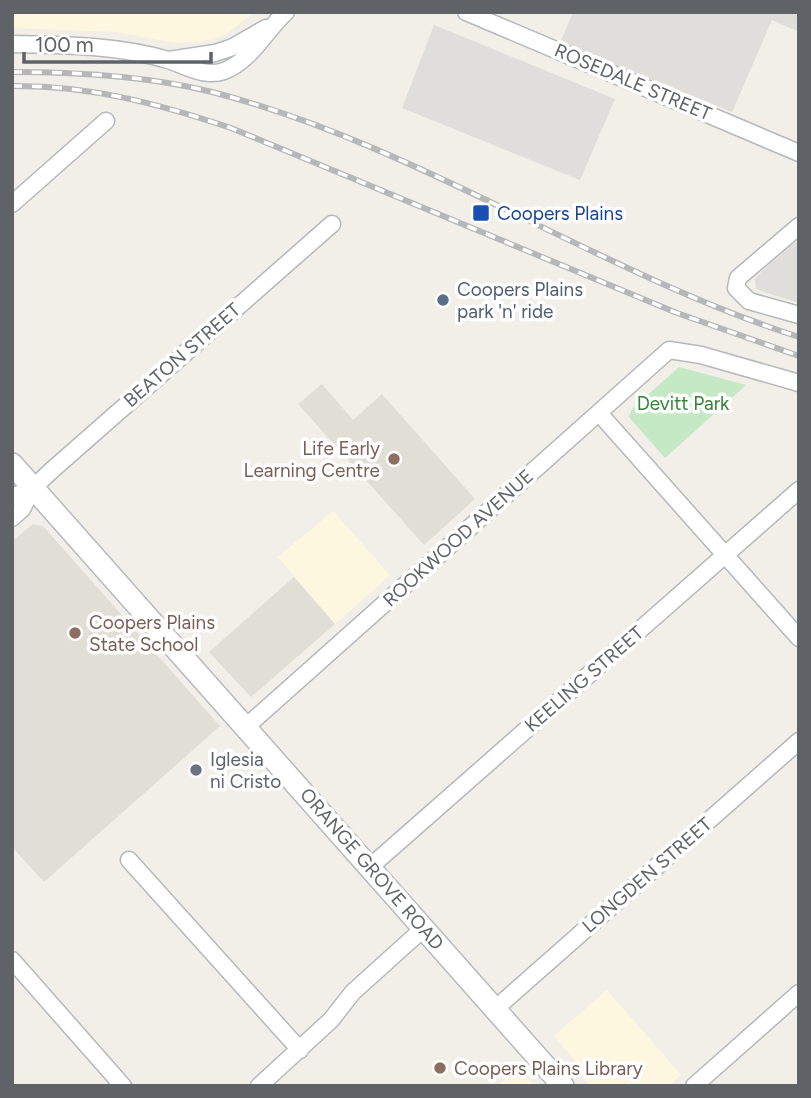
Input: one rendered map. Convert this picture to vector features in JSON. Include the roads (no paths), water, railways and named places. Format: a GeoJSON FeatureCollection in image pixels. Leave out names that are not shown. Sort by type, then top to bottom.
{"type":"FeatureCollection","features":[{"type":"Feature","properties":{"kind":"main road","name":"ORANGE GROVE ROAD"},"geometry":{"type":"LineString","coordinates":[[12,464],[247,726],[563,1086]]}},
{"type":"Feature","properties":{"kind":"street"},"geometry":{"type":"LineString","coordinates":[[12,44],[104,49],[167,60],[206,74],[225,71],[263,39],[286,12]]}},
{"type":"Feature","properties":{"kind":"street","name":"ROSEDALE STREET"},"geometry":{"type":"LineString","coordinates":[[466,12],[799,153]]}},
{"type":"Feature","properties":{"kind":"street"},"geometry":{"type":"LineString","coordinates":[[12,204],[106,121]]}},
{"type":"Feature","properties":{"kind":"street","name":"BEATON STREET"},"geometry":{"type":"LineString","coordinates":[[33,488],[332,223]]}},
{"type":"Feature","properties":{"kind":"street"},"geometry":{"type":"LineString","coordinates":[[799,226],[738,278],[736,288],[750,301],[799,315]]}},
{"type":"Feature","properties":{"kind":"street","name":"ROOKWOOD AVENUE"},"geometry":{"type":"LineString","coordinates":[[247,726],[669,350],[701,355],[799,383]]}},
{"type":"Feature","properties":{"kind":"street"},"geometry":{"type":"LineString","coordinates":[[599,413],[799,638]]}},
{"type":"Feature","properties":{"kind":"street"},"geometry":{"type":"LineString","coordinates":[[12,497],[33,488]]}},
{"type":"Feature","properties":{"kind":"street"},"geometry":{"type":"LineString","coordinates":[[12,518],[25,505],[33,488]]}},
{"type":"Feature","properties":{"kind":"street","name":"KEELING STREET"},"geometry":{"type":"LineString","coordinates":[[370,867],[799,490]]}},
{"type":"Feature","properties":{"kind":"street","name":"LONGDEN STREET"},"geometry":{"type":"LineString","coordinates":[[495,1009],[799,741]]}},
{"type":"Feature","properties":{"kind":"street"},"geometry":{"type":"LineString","coordinates":[[130,860],[300,1049]]}},
{"type":"Feature","properties":{"kind":"street"},"geometry":{"type":"LineString","coordinates":[[258,1086],[331,1020],[353,992],[424,928]]}},
{"type":"Feature","properties":{"kind":"street"},"geometry":{"type":"LineString","coordinates":[[12,960],[123,1086]]}},
{"type":"Feature","properties":{"kind":"street"},"geometry":{"type":"LineString","coordinates":[[694,1086],[799,993]]}},
{"type":"Feature","properties":{"kind":"railway"},"geometry":{"type":"LineString","coordinates":[[12,72],[87,74],[163,82],[212,92],[288,115],[362,143],[651,279],[724,310],[799,337]]}},
{"type":"Feature","properties":{"kind":"railway"},"geometry":{"type":"LineString","coordinates":[[12,86],[69,89],[123,98],[231,128],[677,313],[799,356]]}},
{"type":"Feature","properties":{"kind":"place","name":"Coopers Plains"},"geometry":{"type":"Point","coordinates":[481,213]}},
{"type":"Feature","properties":{"kind":"place","name":"Coopers Plains park 'n' ride"},"geometry":{"type":"Point","coordinates":[443,300]}},
{"type":"Feature","properties":{"kind":"place","name":"Life Early Learning Centre"},"geometry":{"type":"Point","coordinates":[394,459]}},
{"type":"Feature","properties":{"kind":"place","name":"Coopers Plains State School"},"geometry":{"type":"Point","coordinates":[75,633]}},
{"type":"Feature","properties":{"kind":"place","name":"Iglesia ni Cristo"},"geometry":{"type":"Point","coordinates":[196,770]}},
{"type":"Feature","properties":{"kind":"place","name":"Coopers Plains Library"},"geometry":{"type":"Point","coordinates":[440,1068]}},
{"type":"Feature","properties":{"kind":"park label","name":"Devitt Park"},"geometry":{"type":"Point","coordinates":[683,403]}}]}
